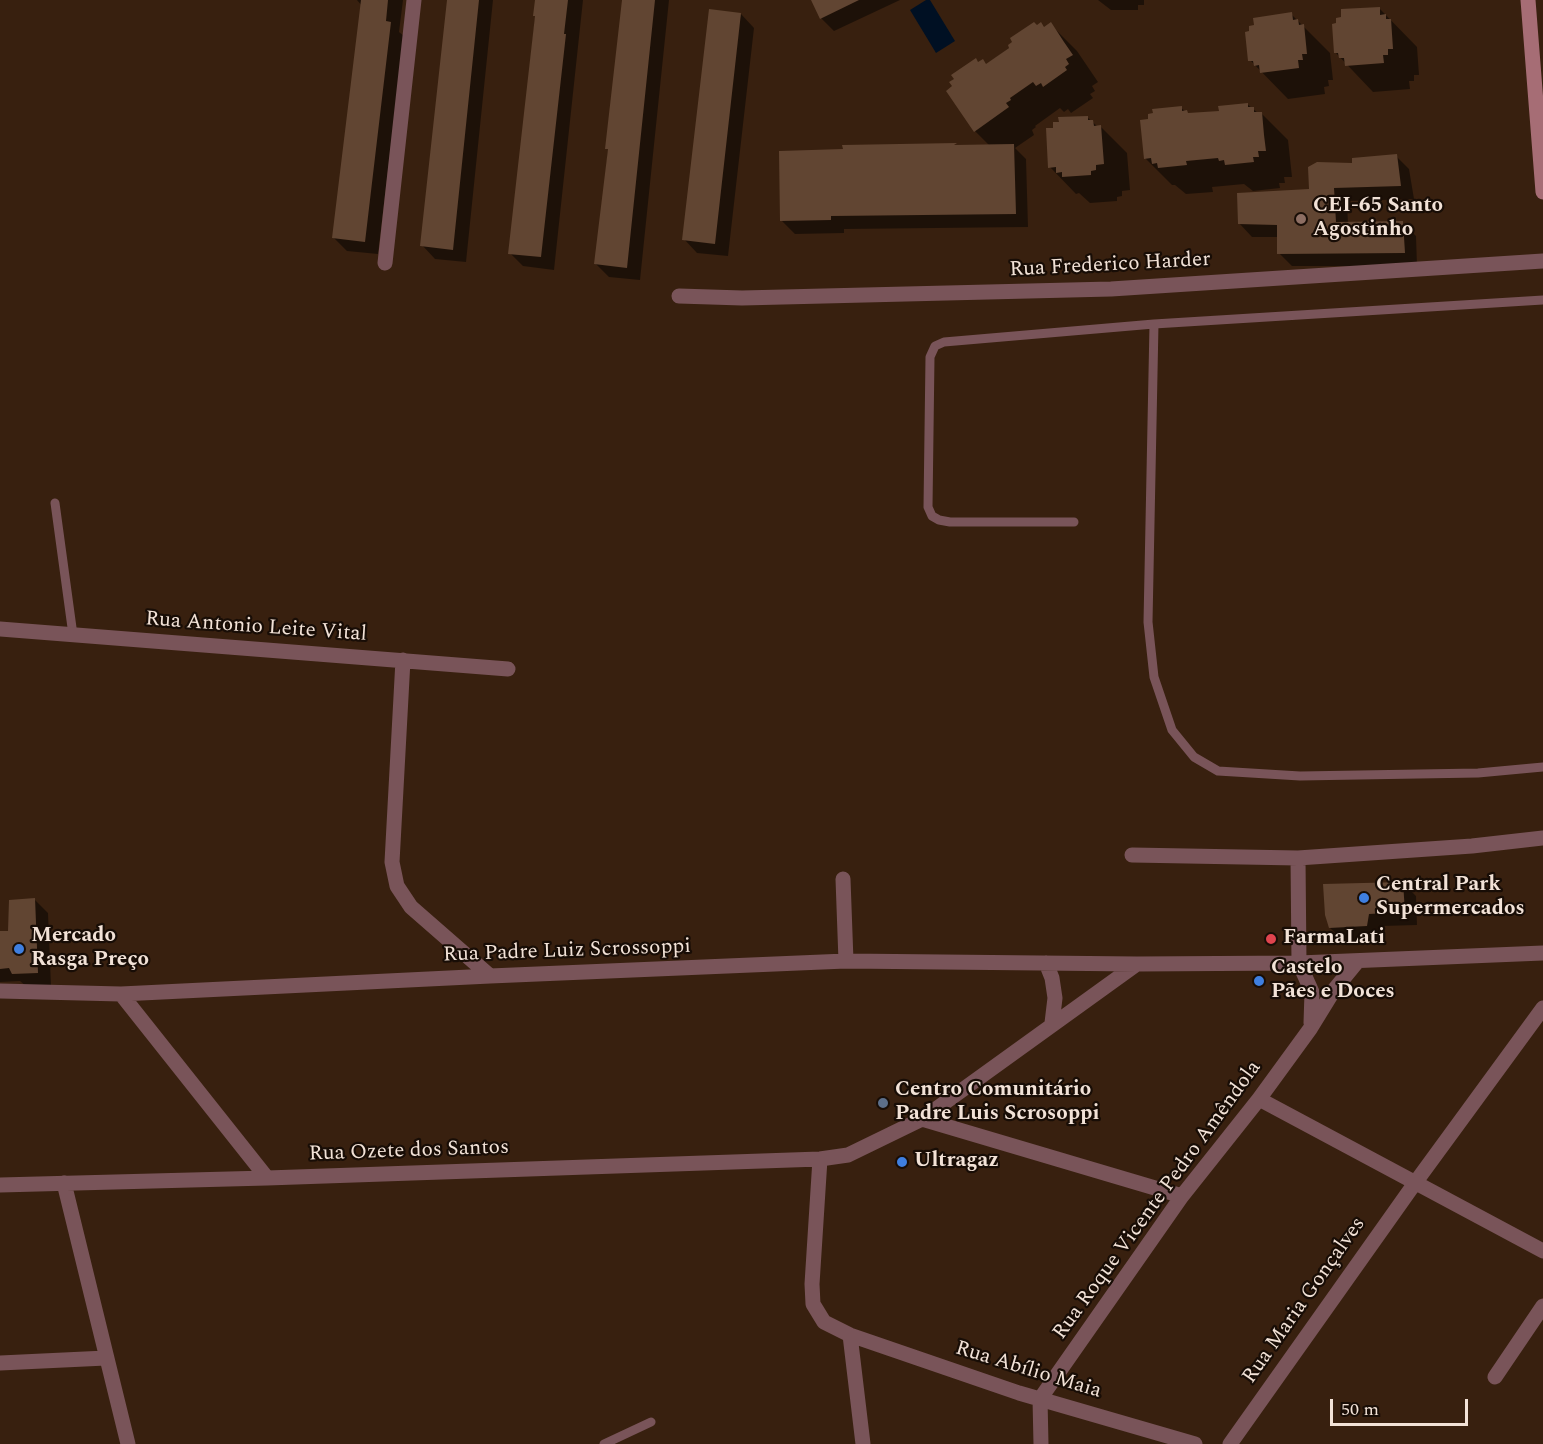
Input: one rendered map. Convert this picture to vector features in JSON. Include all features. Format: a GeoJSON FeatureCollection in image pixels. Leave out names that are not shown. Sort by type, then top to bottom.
{"type":"FeatureCollection","features":[{"type":"Feature","properties":{"kind":"main road"},"geometry":{"type":"LineString","coordinates":[[1528,0],[1543,192]]}},
{"type":"Feature","properties":{"kind":"street"},"geometry":{"type":"LineString","coordinates":[[385,263],[414,0]]}},
{"type":"Feature","properties":{"kind":"street","name":"Rua Frederico Harder"},"geometry":{"type":"LineString","coordinates":[[679,296],[742,298],[1111,289],[1543,261]]}},
{"type":"Feature","properties":{"kind":"street","name":"Rua Antonio Leite Vital"},"geometry":{"type":"LineString","coordinates":[[0,629],[508,669]]}},
{"type":"Feature","properties":{"kind":"street"},"geometry":{"type":"LineString","coordinates":[[403,660],[392,862],[397,886],[411,907],[490,976]]}},
{"type":"Feature","properties":{"kind":"street"},"geometry":{"type":"LineString","coordinates":[[1132,855],[1298,858],[1472,846],[1543,838]]}},
{"type":"Feature","properties":{"kind":"street"},"geometry":{"type":"LineString","coordinates":[[1298,858],[1299,963],[1312,992],[1313,1009],[1310,1029]]}},
{"type":"Feature","properties":{"kind":"street"},"geometry":{"type":"LineString","coordinates":[[843,879],[846,961]]}},
{"type":"Feature","properties":{"kind":"street","name":"Rua Padre Luiz Scrossoppi"},"geometry":{"type":"LineString","coordinates":[[0,992],[121,994],[846,961],[1299,963],[1543,953]]}},
{"type":"Feature","properties":{"kind":"street"},"geometry":{"type":"LineString","coordinates":[[1517,954],[1543,963]]}},
{"type":"Feature","properties":{"kind":"street","name":"Rua Roque Vicente Pedro Amêndola"},"geometry":{"type":"LineString","coordinates":[[1040,1399],[1182,1196],[1259,1099],[1310,1029],[1334,990],[1357,962]]}},
{"type":"Feature","properties":{"kind":"street"},"geometry":{"type":"LineString","coordinates":[[1046,963],[1052,978],[1055,998],[1052,1023]]}},
{"type":"Feature","properties":{"kind":"street","name":"Rua Ozete dos Santos"},"geometry":{"type":"LineString","coordinates":[[0,1185],[820,1159],[848,1155],[922,1119],[1052,1023],[1137,964]]}},
{"type":"Feature","properties":{"kind":"street"},"geometry":{"type":"LineString","coordinates":[[121,994],[267,1178]]}},
{"type":"Feature","properties":{"kind":"street","name":"Rua Maria Gonçalves"},"geometry":{"type":"LineString","coordinates":[[1230,1444],[1415,1183],[1543,1008]]}},
{"type":"Feature","properties":{"kind":"street"},"geometry":{"type":"LineString","coordinates":[[1259,1099],[1543,1251]]}},
{"type":"Feature","properties":{"kind":"street"},"geometry":{"type":"LineString","coordinates":[[922,1119],[1182,1196]]}},
{"type":"Feature","properties":{"kind":"street","name":"Rua Abílio Maia"},"geometry":{"type":"LineString","coordinates":[[820,1159],[812,1284],[813,1304],[824,1322],[850,1335],[1040,1399],[1195,1444]]}},
{"type":"Feature","properties":{"kind":"street"},"geometry":{"type":"LineString","coordinates":[[64,1183],[128,1444]]}},
{"type":"Feature","properties":{"kind":"street"},"geometry":{"type":"LineString","coordinates":[[1495,1377],[1543,1306]]}},
{"type":"Feature","properties":{"kind":"street"},"geometry":{"type":"LineString","coordinates":[[850,1335],[863,1444]]}},
{"type":"Feature","properties":{"kind":"street"},"geometry":{"type":"LineString","coordinates":[[0,1363],[106,1358]]}},
{"type":"Feature","properties":{"kind":"street"},"geometry":{"type":"LineString","coordinates":[[1040,1399],[1041,1444]]}},
{"type":"Feature","properties":{"kind":"lane"},"geometry":{"type":"LineString","coordinates":[[1074,522],[950,522],[932,516],[928,507],[930,357],[935,346],[944,342],[1154,324],[1543,300]]}},
{"type":"Feature","properties":{"kind":"lane"},"geometry":{"type":"LineString","coordinates":[[1154,324],[1148,622],[1154,677],[1172,730],[1194,757],[1218,771],[1300,776],[1478,773],[1543,767]]}},
{"type":"Feature","properties":{"kind":"lane"},"geometry":{"type":"LineString","coordinates":[[55,503],[73,635]]}},
{"type":"Feature","properties":{"kind":"lane"},"geometry":{"type":"LineString","coordinates":[[604,1444],[651,1422]]}},
{"type":"Feature","properties":{"kind":"water"},"geometry":{"type":"Polygon","coordinates":[[[930,0],[955,41],[936,53],[910,10],[930,0]]]}},
{"type":"Feature","properties":{"kind":"building"},"geometry":{"type":"Polygon","coordinates":[[[361,0],[388,0],[386,21],[391,22],[365,242],[332,238],[361,0]]]}},
{"type":"Feature","properties":{"kind":"building"},"geometry":{"type":"Polygon","coordinates":[[[447,0],[479,0],[453,250],[420,246],[447,0]]]}},
{"type":"Feature","properties":{"kind":"building"},"geometry":{"type":"Polygon","coordinates":[[[535,0],[568,0],[541,257],[508,254],[535,0]]]}},
{"type":"Feature","properties":{"kind":"building"},"geometry":{"type":"Polygon","coordinates":[[[622,0],[655,0],[627,268],[594,264],[622,0]]]}},
{"type":"Feature","properties":{"kind":"building"},"geometry":{"type":"Polygon","coordinates":[[[811,0],[859,0],[820,19],[811,0]]]}},
{"type":"Feature","properties":{"kind":"building"},"geometry":{"type":"Polygon","coordinates":[[[1380,7],[1380,15],[1386,14],[1386,19],[1391,19],[1393,49],[1388,49],[1388,55],[1383,55],[1384,63],[1345,66],[1344,58],[1339,58],[1338,53],[1334,53],[1332,24],[1336,23],[1336,18],[1341,17],[1341,9],[1380,7]]]}},
{"type":"Feature","properties":{"kind":"building"},"geometry":{"type":"Polygon","coordinates":[[[709,9],[741,13],[715,244],[682,240],[709,9]]]}},
{"type":"Feature","properties":{"kind":"building"},"geometry":{"type":"Polygon","coordinates":[[[1292,12],[1293,20],[1298,19],[1299,25],[1304,24],[1307,54],[1302,54],[1303,60],[1298,60],[1299,68],[1260,73],[1259,65],[1254,66],[1253,61],[1248,61],[1245,32],[1249,31],[1249,26],[1254,25],[1253,18],[1292,12]]]}},
{"type":"Feature","properties":{"kind":"building"},"geometry":{"type":"Polygon","coordinates":[[[1034,22],[1037,25],[1041,22],[1044,27],[1051,22],[1073,55],[1066,59],[1069,64],[1065,67],[1067,70],[1043,87],[1041,83],[1036,86],[1033,82],[1010,98],[1011,100],[1006,103],[1009,107],[974,132],[946,91],[952,86],[949,82],[954,79],[951,75],[976,58],[978,62],[983,59],[986,64],[1009,48],[1008,45],[1012,42],[1010,38],[1034,22]]]}},
{"type":"Feature","properties":{"kind":"building"},"geometry":{"type":"Polygon","coordinates":[[[1248,103],[1248,107],[1254,107],[1254,112],[1262,112],[1266,151],[1258,151],[1259,157],[1253,157],[1254,162],[1225,165],[1224,160],[1219,161],[1218,158],[1186,161],[1187,165],[1158,168],[1157,163],[1152,164],[1151,158],[1144,159],[1140,120],[1148,119],[1148,114],[1153,113],[1152,109],[1182,106],[1182,111],[1187,110],[1188,113],[1219,111],[1218,106],[1248,103]]]}},
{"type":"Feature","properties":{"kind":"building"},"geometry":{"type":"Polygon","coordinates":[[[1088,116],[1088,120],[1093,120],[1094,126],[1101,125],[1104,164],[1096,165],[1096,170],[1091,171],[1091,175],[1062,177],[1062,172],[1056,173],[1056,167],[1048,168],[1046,128],[1053,128],[1053,122],[1059,122],[1058,117],[1088,116]]]}},
{"type":"Feature","properties":{"kind":"building"},"geometry":{"type":"Polygon","coordinates":[[[957,143],[954,145],[1014,144],[1016,214],[831,216],[831,220],[780,221],[779,151],[843,149],[842,145],[957,143]]]}},
{"type":"Feature","properties":{"kind":"building"},"geometry":{"type":"Polygon","coordinates":[[[1397,154],[1401,186],[1334,188],[1336,222],[1403,221],[1405,253],[1277,254],[1277,225],[1238,224],[1237,193],[1309,189],[1308,167],[1317,162],[1352,163],[1352,158],[1397,154]]]}},
{"type":"Feature","properties":{"kind":"building","name":"Central Park Supermercados"},"geometry":{"type":"Polygon","coordinates":[[[1403,882],[1405,912],[1369,914],[1367,926],[1329,928],[1325,915],[1323,884],[1403,882]]]}},
{"type":"Feature","properties":{"kind":"building","name":"Mercado Rasga Preço"},"geometry":{"type":"Polygon","coordinates":[[[35,898],[38,973],[12,974],[9,968],[0,969],[0,931],[8,931],[9,900],[35,898]]]}},
{"type":"Feature","properties":{"kind":"place","name":"CEI-65 Santo Agostinho"},"geometry":{"type":"Point","coordinates":[1301,219]}},
{"type":"Feature","properties":{"kind":"place","name":"Central Park Supermercados"},"geometry":{"type":"Point","coordinates":[1364,898]}},
{"type":"Feature","properties":{"kind":"place","name":"FarmaLati"},"geometry":{"type":"Point","coordinates":[1271,939]}},
{"type":"Feature","properties":{"kind":"place","name":"Mercado Rasga Preço"},"geometry":{"type":"Point","coordinates":[19,949]}},
{"type":"Feature","properties":{"kind":"place","name":"Castelo Pães e Doces"},"geometry":{"type":"Point","coordinates":[1259,981]}},
{"type":"Feature","properties":{"kind":"place","name":"Centro Comunitário Padre Luis Scrosoppi"},"geometry":{"type":"Point","coordinates":[883,1103]}},
{"type":"Feature","properties":{"kind":"place","name":"Ultragaz"},"geometry":{"type":"Point","coordinates":[902,1162]}}]}
